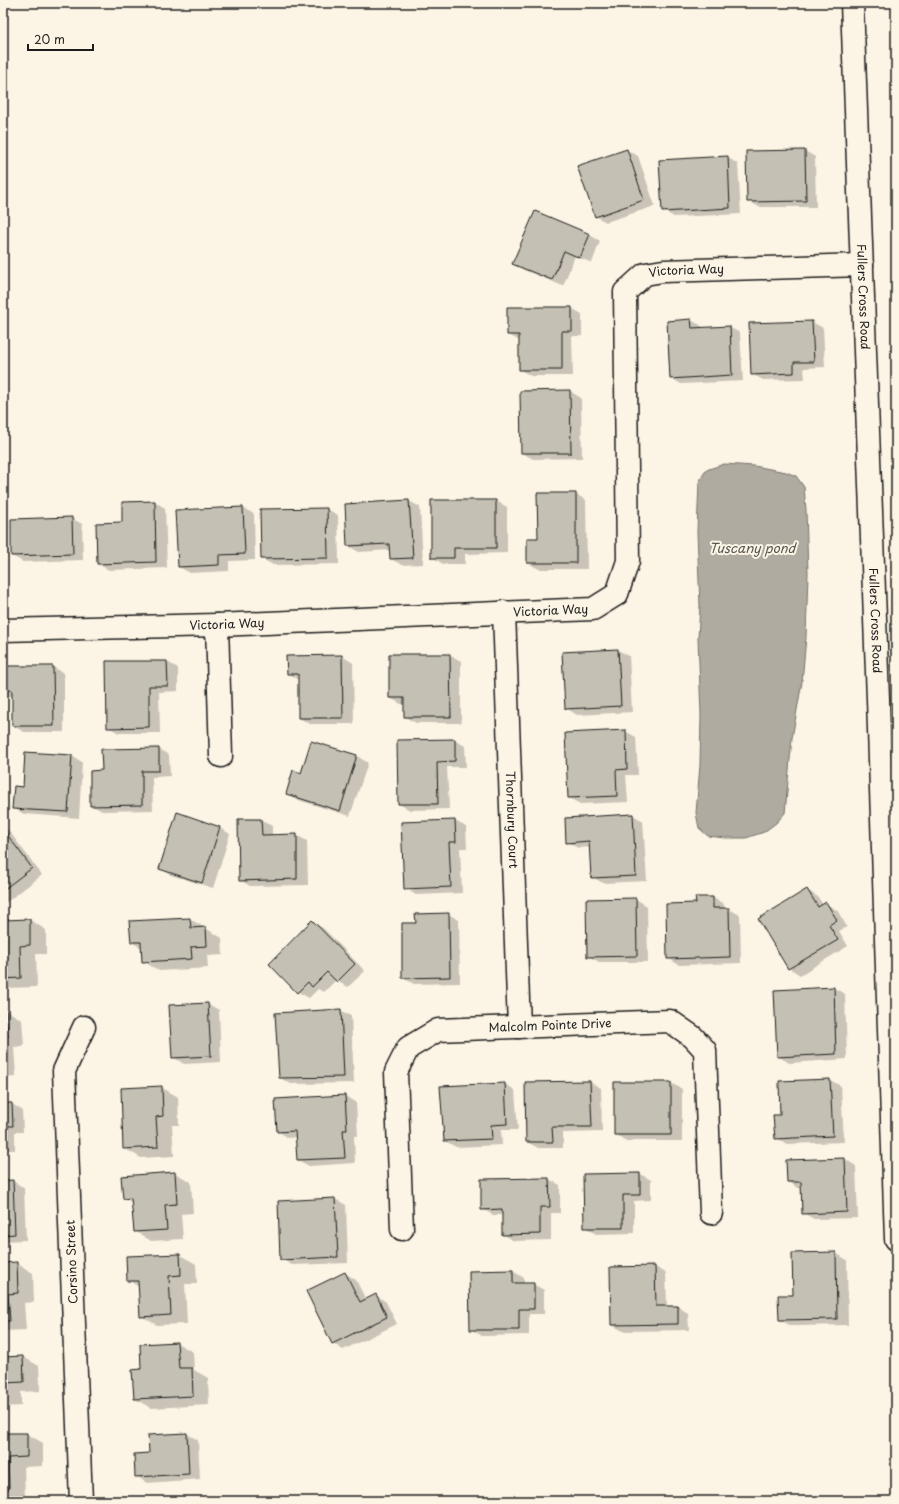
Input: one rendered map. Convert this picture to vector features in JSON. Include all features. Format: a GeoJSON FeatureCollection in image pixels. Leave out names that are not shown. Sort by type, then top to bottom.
{"type":"FeatureCollection","features":[{"type":"Feature","properties":{"kind":"street","name":"Fullers Cross Road"},"geometry":{"type":"LineString","coordinates":[[852,3],[862,265],[887,698],[896,1239]]}},
{"type":"Feature","properties":{"kind":"street","name":"Victoria Way"},"geometry":{"type":"LineString","coordinates":[[3,630],[217,625],[593,609],[617,594],[628,561],[625,292],[645,274],[663,271],[862,265]]}},
{"type":"Feature","properties":{"kind":"street","name":"Thornbury Court"},"geometry":{"type":"LineString","coordinates":[[504,612],[519,1027]]}},
{"type":"Feature","properties":{"kind":"street"},"geometry":{"type":"LineString","coordinates":[[217,625],[220,756]]}},
{"type":"Feature","properties":{"kind":"street","name":"Malcolm Pointe Drive"},"geometry":{"type":"LineString","coordinates":[[402,1229],[396,1072],[408,1048],[438,1030],[670,1021],[693,1037],[705,1050],[711,1213]]}},
{"type":"Feature","properties":{"kind":"street","name":"Corsino Street"},"geometry":{"type":"LineString","coordinates":[[81,1501],[64,1071],[84,1027]]}},
{"type":"Feature","properties":{"kind":"water","name":"Tuscany pond"},"geometry":{"type":"Polygon","coordinates":[[[724,464],[754,466],[786,472],[796,476],[804,487],[806,510],[808,573],[806,637],[802,682],[792,738],[785,813],[776,823],[764,832],[746,838],[708,836],[699,828],[696,813],[700,765],[701,715],[698,638],[700,606],[697,532],[699,482],[706,470],[724,464]]]}},
{"type":"Feature","properties":{"kind":"building"},"geometry":{"type":"Polygon","coordinates":[[[627,149],[644,200],[595,217],[577,166],[627,149]]]}},
{"type":"Feature","properties":{"kind":"building"},"geometry":{"type":"Polygon","coordinates":[[[805,150],[806,201],[747,202],[746,151],[805,150]]]}},
{"type":"Feature","properties":{"kind":"building"},"geometry":{"type":"Polygon","coordinates":[[[728,156],[730,208],[662,212],[659,160],[728,156]]]}},
{"type":"Feature","properties":{"kind":"building"},"geometry":{"type":"Polygon","coordinates":[[[535,211],[590,234],[580,258],[564,251],[552,280],[512,264],[535,211]]]}},
{"type":"Feature","properties":{"kind":"building"},"geometry":{"type":"Polygon","coordinates":[[[507,307],[572,307],[572,331],[562,331],[562,370],[519,370],[519,335],[507,335],[507,307]]]}},
{"type":"Feature","properties":{"kind":"building"},"geometry":{"type":"Polygon","coordinates":[[[691,319],[692,328],[730,326],[732,375],[670,379],[667,321],[691,319]]]}},
{"type":"Feature","properties":{"kind":"building"},"geometry":{"type":"Polygon","coordinates":[[[812,321],[814,362],[794,362],[794,373],[751,375],[749,323],[812,321]]]}},
{"type":"Feature","properties":{"kind":"building"},"geometry":{"type":"Polygon","coordinates":[[[570,390],[571,453],[521,453],[520,391],[570,390]]]}},
{"type":"Feature","properties":{"kind":"building"},"geometry":{"type":"Polygon","coordinates":[[[537,493],[576,493],[576,563],[527,563],[527,538],[538,538],[537,493]]]}},
{"type":"Feature","properties":{"kind":"building"},"geometry":{"type":"Polygon","coordinates":[[[409,500],[413,558],[390,559],[389,544],[347,546],[345,504],[409,500]]]}},
{"type":"Feature","properties":{"kind":"building"},"geometry":{"type":"Polygon","coordinates":[[[431,500],[496,500],[496,548],[454,548],[454,558],[431,558],[431,500]]]}},
{"type":"Feature","properties":{"kind":"building"},"geometry":{"type":"Polygon","coordinates":[[[155,501],[156,562],[97,564],[96,523],[122,522],[122,502],[155,501]]]}},
{"type":"Feature","properties":{"kind":"building"},"geometry":{"type":"Polygon","coordinates":[[[243,507],[245,554],[219,555],[219,565],[178,567],[175,510],[243,507]]]}},
{"type":"Feature","properties":{"kind":"building"},"geometry":{"type":"Polygon","coordinates":[[[327,508],[328,558],[261,559],[260,509],[327,508]]]}},
{"type":"Feature","properties":{"kind":"building"},"geometry":{"type":"Polygon","coordinates":[[[72,517],[73,554],[11,556],[11,519],[72,517]]]}},
{"type":"Feature","properties":{"kind":"building"},"geometry":{"type":"Polygon","coordinates":[[[618,649],[621,706],[565,709],[562,652],[618,649]]]}},
{"type":"Feature","properties":{"kind":"building"},"geometry":{"type":"Polygon","coordinates":[[[389,654],[450,654],[451,717],[404,717],[404,698],[389,698],[389,654]]]}},
{"type":"Feature","properties":{"kind":"building"},"geometry":{"type":"Polygon","coordinates":[[[342,655],[343,718],[298,718],[298,674],[287,674],[286,656],[342,655]]]}},
{"type":"Feature","properties":{"kind":"building"},"geometry":{"type":"Polygon","coordinates":[[[106,661],[167,661],[168,686],[149,686],[149,727],[107,728],[106,661]]]}},
{"type":"Feature","properties":{"kind":"building"},"geometry":{"type":"Polygon","coordinates":[[[3,666],[53,666],[54,726],[12,726],[12,690],[3,690],[3,666]]]}},
{"type":"Feature","properties":{"kind":"building"},"geometry":{"type":"Polygon","coordinates":[[[626,730],[627,769],[616,770],[617,796],[568,798],[565,733],[626,730]]]}},
{"type":"Feature","properties":{"kind":"building"},"geometry":{"type":"Polygon","coordinates":[[[455,739],[455,761],[437,762],[438,804],[398,804],[397,740],[455,739]]]}},
{"type":"Feature","properties":{"kind":"building"},"geometry":{"type":"Polygon","coordinates":[[[311,741],[357,755],[340,811],[286,794],[293,770],[301,773],[311,741]]]}},
{"type":"Feature","properties":{"kind":"building"},"geometry":{"type":"Polygon","coordinates":[[[159,748],[159,771],[142,771],[142,805],[90,806],[90,771],[102,770],[101,749],[159,748]]]}},
{"type":"Feature","properties":{"kind":"building"},"geometry":{"type":"Polygon","coordinates":[[[25,752],[72,755],[68,812],[12,809],[14,786],[23,787],[25,752]]]}},
{"type":"Feature","properties":{"kind":"building"},"geometry":{"type":"Polygon","coordinates":[[[177,812],[220,827],[202,883],[159,869],[177,812]]]}},
{"type":"Feature","properties":{"kind":"building"},"geometry":{"type":"Polygon","coordinates":[[[633,814],[636,876],[591,878],[589,841],[566,843],[565,818],[633,814]]]}},
{"type":"Feature","properties":{"kind":"building"},"geometry":{"type":"Polygon","coordinates":[[[238,819],[261,819],[262,835],[297,834],[297,879],[239,881],[238,819]]]}},
{"type":"Feature","properties":{"kind":"building"},"geometry":{"type":"Polygon","coordinates":[[[455,820],[456,842],[449,842],[451,887],[404,889],[401,822],[455,820]]]}},
{"type":"Feature","properties":{"kind":"building"},"geometry":{"type":"Polygon","coordinates":[[[3,829],[32,868],[3,890],[3,829]]]}},
{"type":"Feature","properties":{"kind":"building"},"geometry":{"type":"Polygon","coordinates":[[[807,889],[818,907],[826,902],[837,920],[829,925],[838,940],[788,969],[758,919],[807,889]]]}},
{"type":"Feature","properties":{"kind":"building"},"geometry":{"type":"Polygon","coordinates":[[[695,897],[713,897],[713,908],[729,908],[730,957],[667,959],[666,904],[696,903],[695,897]]]}},
{"type":"Feature","properties":{"kind":"building"},"geometry":{"type":"Polygon","coordinates":[[[636,898],[637,956],[587,957],[586,899],[636,898]]]}},
{"type":"Feature","properties":{"kind":"building"},"geometry":{"type":"Polygon","coordinates":[[[449,913],[450,977],[402,978],[402,923],[416,923],[415,914],[449,913]]]}},
{"type":"Feature","properties":{"kind":"building"},"geometry":{"type":"Polygon","coordinates":[[[190,918],[191,928],[206,927],[207,946],[191,947],[192,959],[142,962],[141,942],[131,942],[129,921],[190,918]]]}},
{"type":"Feature","properties":{"kind":"building"},"geometry":{"type":"Polygon","coordinates":[[[30,919],[30,945],[20,946],[21,978],[3,979],[3,920],[30,919]]]}},
{"type":"Feature","properties":{"kind":"building"},"geometry":{"type":"Polygon","coordinates":[[[312,920],[355,964],[337,982],[327,972],[312,987],[308,982],[297,993],[269,964],[312,920]]]}},
{"type":"Feature","properties":{"kind":"building"},"geometry":{"type":"Polygon","coordinates":[[[834,987],[836,1054],[777,1057],[774,990],[834,987]]]}},
{"type":"Feature","properties":{"kind":"building"},"geometry":{"type":"Polygon","coordinates":[[[208,1003],[211,1056],[172,1058],[169,1005],[208,1003]]]}},
{"type":"Feature","properties":{"kind":"building"},"geometry":{"type":"Polygon","coordinates":[[[3,1009],[6,1009],[8,1037],[3,1038],[3,1009]]]}},
{"type":"Feature","properties":{"kind":"building"},"geometry":{"type":"Polygon","coordinates":[[[341,1009],[344,1077],[279,1078],[275,1013],[341,1009]]]}},
{"type":"Feature","properties":{"kind":"building"},"geometry":{"type":"Polygon","coordinates":[[[830,1079],[833,1136],[775,1139],[773,1115],[780,1115],[779,1081],[830,1079]]]}},
{"type":"Feature","properties":{"kind":"building"},"geometry":{"type":"Polygon","coordinates":[[[590,1081],[592,1127],[552,1127],[553,1142],[526,1142],[525,1082],[590,1081]]]}},
{"type":"Feature","properties":{"kind":"building"},"geometry":{"type":"Polygon","coordinates":[[[614,1082],[671,1082],[671,1135],[614,1135],[614,1082]]]}},
{"type":"Feature","properties":{"kind":"building"},"geometry":{"type":"Polygon","coordinates":[[[505,1083],[507,1124],[491,1125],[492,1139],[444,1141],[440,1086],[505,1083]]]}},
{"type":"Feature","properties":{"kind":"building"},"geometry":{"type":"Polygon","coordinates":[[[162,1086],[163,1116],[156,1117],[158,1147],[123,1149],[121,1088],[162,1086]]]}},
{"type":"Feature","properties":{"kind":"building"},"geometry":{"type":"Polygon","coordinates":[[[345,1095],[347,1130],[343,1130],[345,1158],[297,1160],[295,1131],[277,1132],[275,1099],[345,1095]]]}},
{"type":"Feature","properties":{"kind":"building"},"geometry":{"type":"Polygon","coordinates":[[[3,1103],[12,1103],[13,1126],[4,1126],[5,1144],[3,1144],[3,1103]]]}},
{"type":"Feature","properties":{"kind":"building"},"geometry":{"type":"Polygon","coordinates":[[[845,1158],[847,1212],[802,1214],[801,1182],[787,1182],[786,1160],[845,1158]]]}},
{"type":"Feature","properties":{"kind":"building"},"geometry":{"type":"Polygon","coordinates":[[[175,1172],[177,1204],[165,1205],[167,1230],[134,1232],[131,1198],[123,1199],[121,1176],[175,1172]]]}},
{"type":"Feature","properties":{"kind":"building"},"geometry":{"type":"Polygon","coordinates":[[[640,1173],[640,1195],[623,1195],[623,1228],[584,1228],[583,1174],[640,1173]]]}},
{"type":"Feature","properties":{"kind":"building"},"geometry":{"type":"Polygon","coordinates":[[[549,1178],[550,1207],[540,1207],[540,1234],[502,1235],[502,1209],[481,1210],[481,1179],[549,1178]]]}},
{"type":"Feature","properties":{"kind":"building"},"geometry":{"type":"Polygon","coordinates":[[[13,1180],[15,1234],[3,1235],[3,1181],[13,1180]]]}},
{"type":"Feature","properties":{"kind":"building"},"geometry":{"type":"Polygon","coordinates":[[[335,1198],[338,1257],[280,1260],[278,1201],[335,1198]]]}},
{"type":"Feature","properties":{"kind":"building"},"geometry":{"type":"Polygon","coordinates":[[[836,1252],[837,1319],[779,1320],[778,1295],[793,1295],[792,1253],[836,1252]]]}},
{"type":"Feature","properties":{"kind":"building"},"geometry":{"type":"Polygon","coordinates":[[[180,1254],[181,1275],[169,1276],[171,1315],[140,1317],[138,1281],[127,1281],[126,1256],[180,1254]]]}},
{"type":"Feature","properties":{"kind":"building"},"geometry":{"type":"Polygon","coordinates":[[[17,1262],[18,1293],[8,1294],[10,1321],[3,1321],[3,1263],[17,1262]]]}},
{"type":"Feature","properties":{"kind":"building"},"geometry":{"type":"Polygon","coordinates":[[[655,1266],[656,1306],[678,1306],[678,1324],[611,1325],[610,1267],[655,1266]]]}},
{"type":"Feature","properties":{"kind":"building"},"geometry":{"type":"Polygon","coordinates":[[[513,1270],[513,1283],[534,1283],[534,1309],[519,1309],[519,1330],[470,1330],[469,1271],[513,1270]]]}},
{"type":"Feature","properties":{"kind":"building"},"geometry":{"type":"Polygon","coordinates":[[[345,1272],[360,1302],[376,1294],[387,1317],[332,1344],[306,1291],[345,1272]]]}},
{"type":"Feature","properties":{"kind":"building"},"geometry":{"type":"Polygon","coordinates":[[[177,1342],[179,1368],[192,1368],[193,1396],[134,1399],[132,1370],[141,1369],[140,1344],[177,1342]]]}},
{"type":"Feature","properties":{"kind":"building"},"geometry":{"type":"Polygon","coordinates":[[[23,1356],[24,1382],[5,1383],[5,1397],[3,1398],[3,1357],[23,1356]]]}},
{"type":"Feature","properties":{"kind":"building"},"geometry":{"type":"Polygon","coordinates":[[[3,1433],[27,1433],[27,1457],[8,1458],[9,1489],[3,1489],[3,1433]]]}},
{"type":"Feature","properties":{"kind":"building"},"geometry":{"type":"Polygon","coordinates":[[[187,1433],[189,1474],[135,1477],[134,1454],[149,1453],[148,1435],[187,1433]]]}}]}
